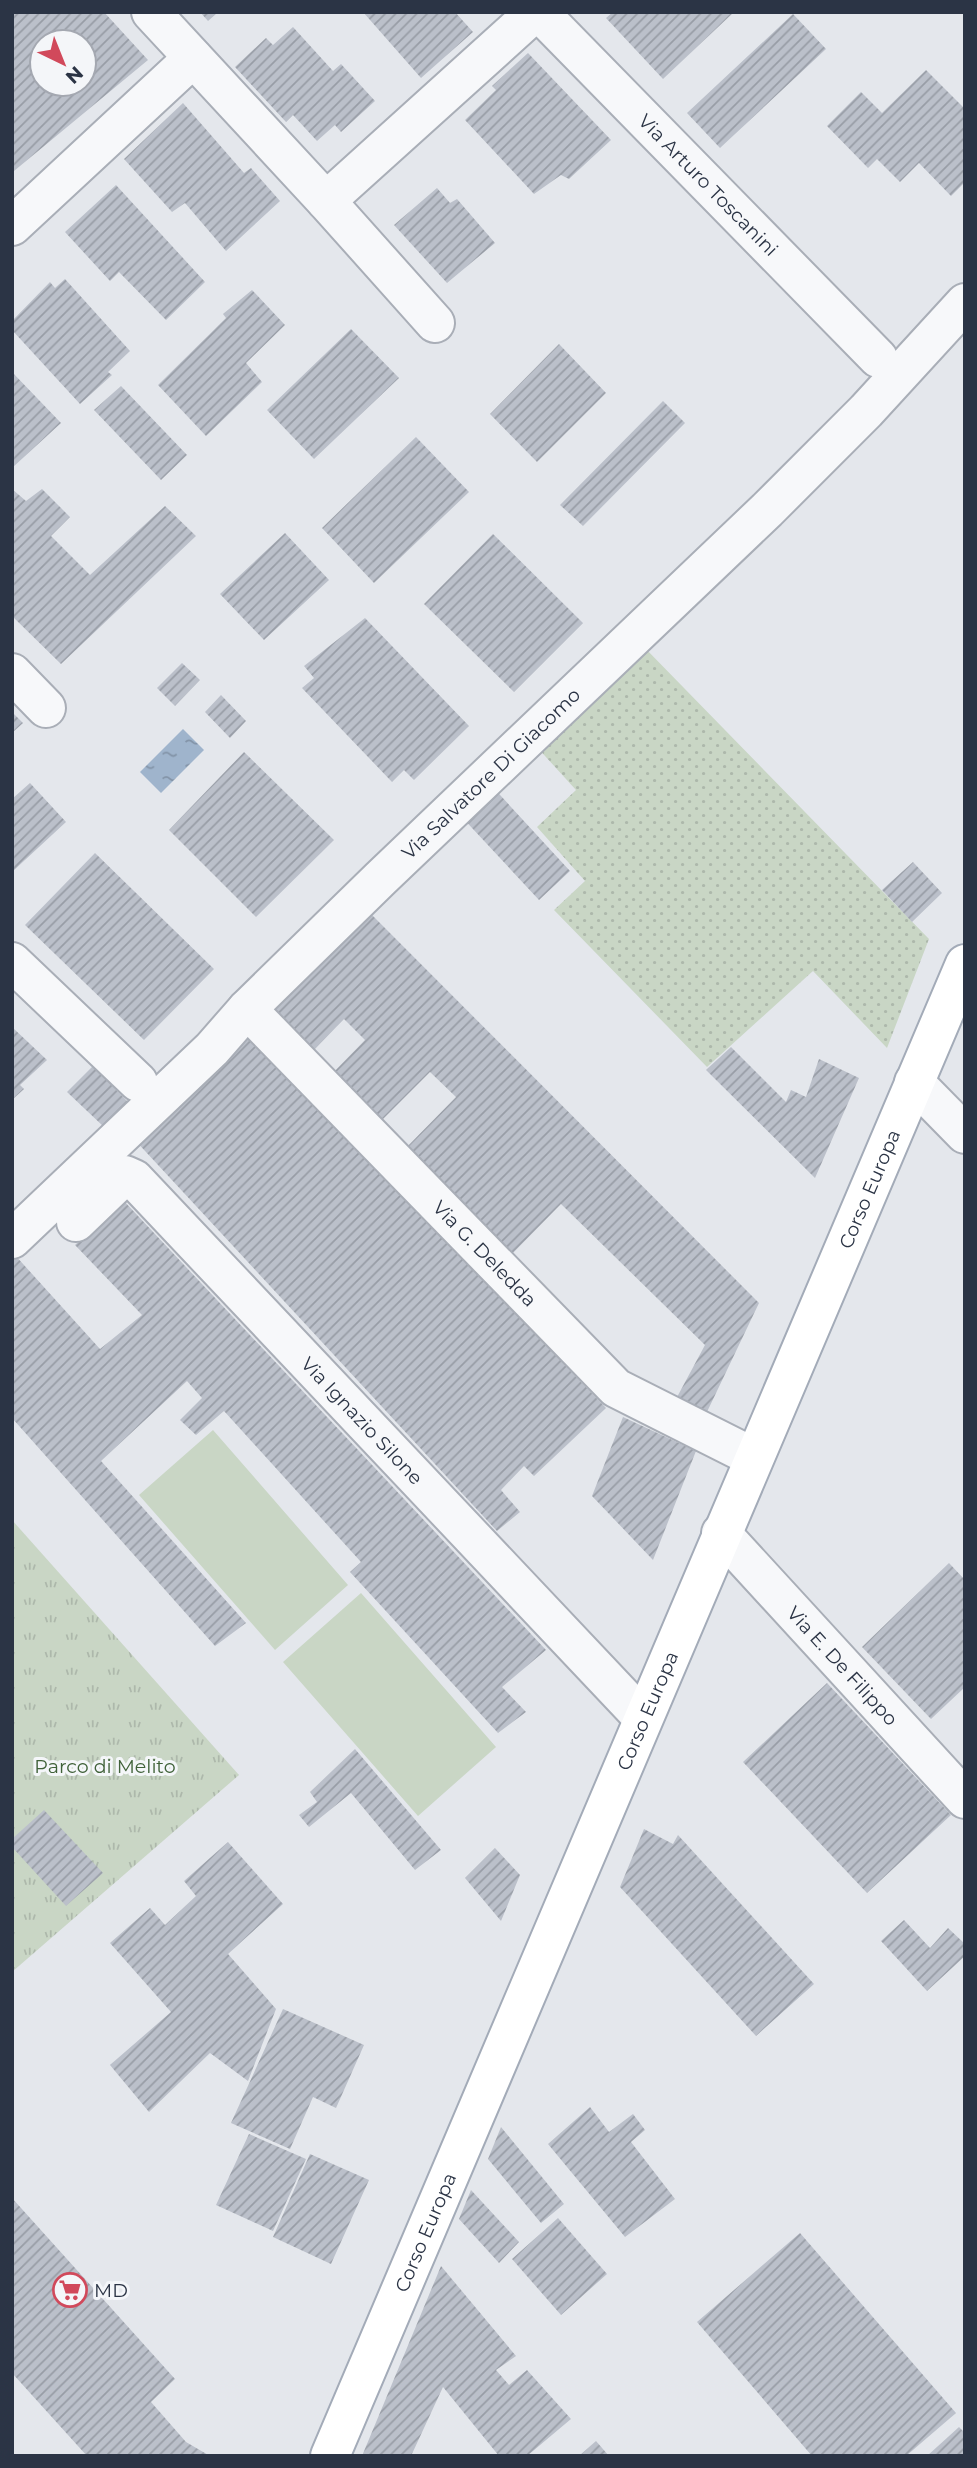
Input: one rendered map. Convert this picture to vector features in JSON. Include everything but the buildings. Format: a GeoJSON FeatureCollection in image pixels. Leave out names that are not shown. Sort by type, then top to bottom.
{"type":"FeatureCollection","features":[{"type":"Feature","properties":{"kind":"main road","name":"Corso Europa"},"geometry":{"type":"LineString","coordinates":[[330,2456],[965,964]]}},
{"type":"Feature","properties":{"kind":"street"},"geometry":{"type":"LineString","coordinates":[[150,12],[435,323]]}},
{"type":"Feature","properties":{"kind":"street","name":"Via Arturo Toscanini"},"geometry":{"type":"LineString","coordinates":[[326,201],[533,15],[541,13],[878,358]]}},
{"type":"Feature","properties":{"kind":"street"},"geometry":{"type":"LineString","coordinates":[[12,226],[193,58]]}},
{"type":"Feature","properties":{"kind":"street","name":"Via Salvatore Di Giacomo"},"geometry":{"type":"LineString","coordinates":[[12,1239],[212,1049],[247,1009],[380,879],[767,510],[866,411],[965,303]]}},
{"type":"Feature","properties":{"kind":"street"},"geometry":{"type":"LineString","coordinates":[[12,673],[46,708]]}},
{"type":"Feature","properties":{"kind":"street"},"geometry":{"type":"LineString","coordinates":[[12,962],[138,1082]]}},
{"type":"Feature","properties":{"kind":"street","name":"Via G. Deledda"},"geometry":{"type":"LineString","coordinates":[[247,1009],[616,1388],[753,1457]]}},
{"type":"Feature","properties":{"kind":"street"},"geometry":{"type":"LineString","coordinates":[[914,1082],[965,1135]]}},
{"type":"Feature","properties":{"kind":"street","name":"Via Ignazio Silone"},"geometry":{"type":"LineString","coordinates":[[76,1222],[125,1175],[134,1179],[643,1718]]}},
{"type":"Feature","properties":{"kind":"street","name":"Via E. De Filippo"},"geometry":{"type":"LineString","coordinates":[[721,1534],[965,1799]]}},
{"type":"Feature","properties":{"kind":"green space"},"geometry":{"type":"Polygon","coordinates":[[[643,646],[929,939],[887,1048],[813,971],[707,1067],[554,910],[585,881],[537,827],[576,790],[535,745],[643,646]]]}},
{"type":"Feature","properties":{"kind":"green space"},"geometry":{"type":"Polygon","coordinates":[[[213,1430],[348,1585],[275,1650],[139,1495],[213,1430]]]}},
{"type":"Feature","properties":{"kind":"green space","name":"Parco di Melito"},"geometry":{"type":"Polygon","coordinates":[[[12,1520],[239,1775],[12,1972],[12,1520]]]}},
{"type":"Feature","properties":{"kind":"green space"},"geometry":{"type":"Polygon","coordinates":[[[361,1593],[496,1747],[418,1816],[283,1662],[361,1593]]]}},
{"type":"Feature","properties":{"kind":"water"},"geometry":{"type":"Polygon","coordinates":[[[183,729],[204,750],[161,793],[140,772],[183,729]]]}},
{"type":"Feature","properties":{"kind":"place","name":"MD"},"geometry":{"type":"Point","coordinates":[70,2290]}}]}
